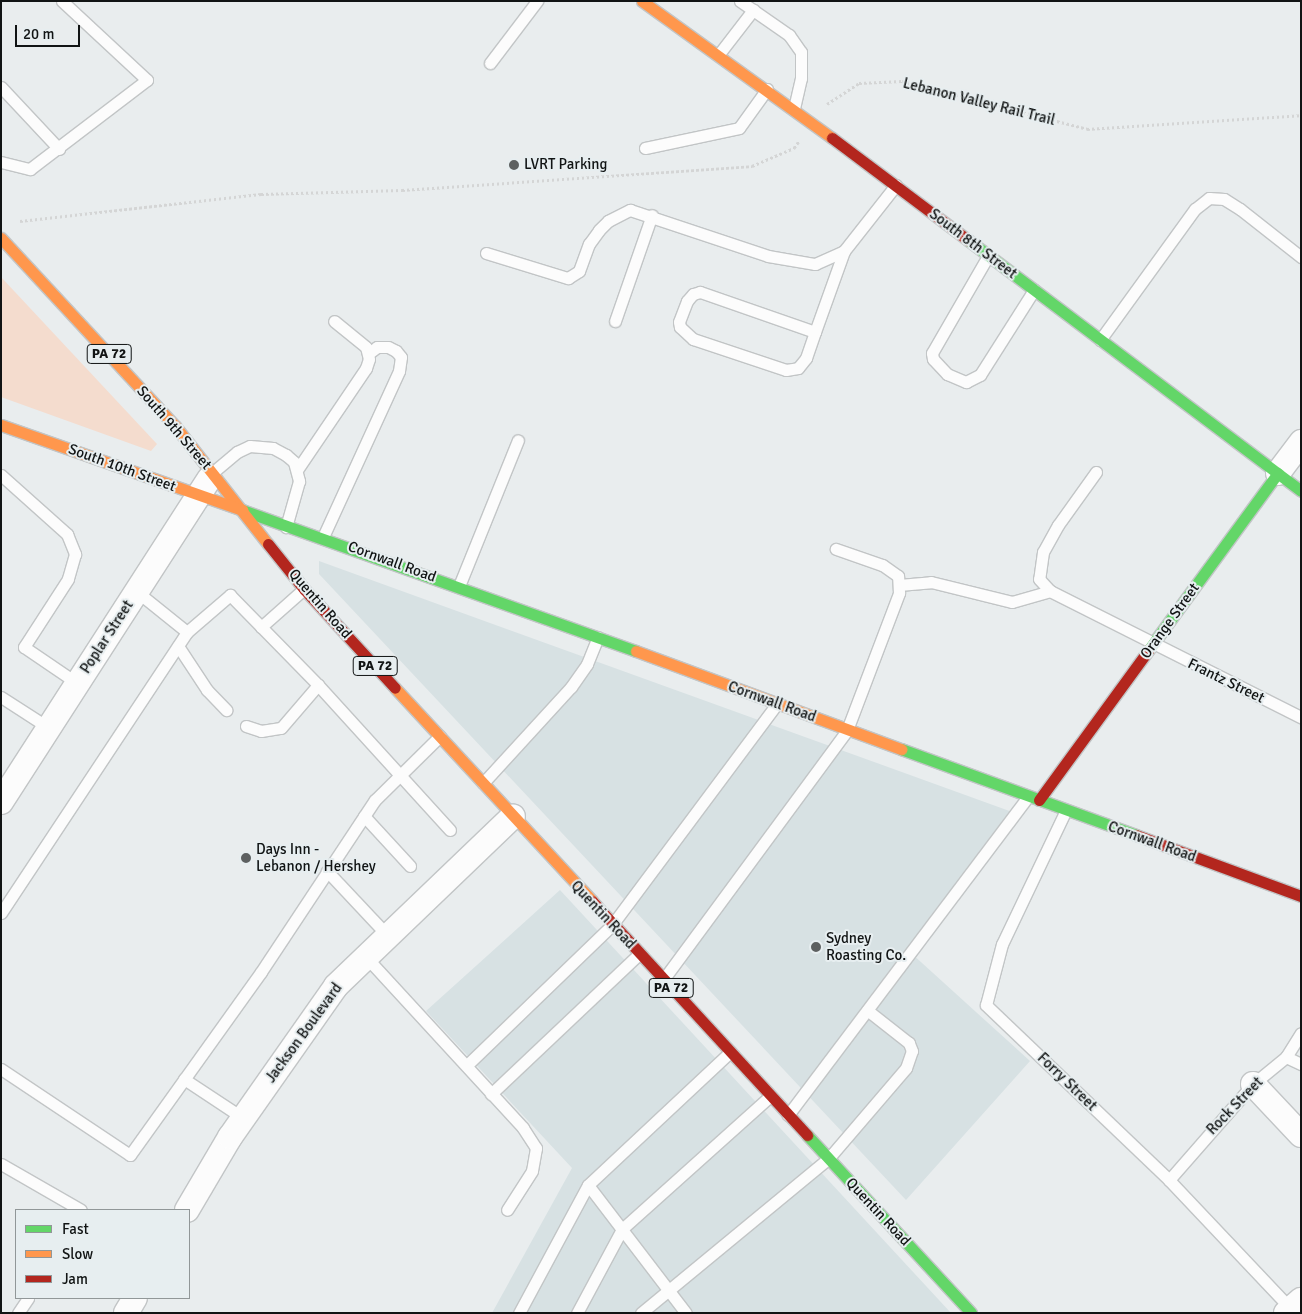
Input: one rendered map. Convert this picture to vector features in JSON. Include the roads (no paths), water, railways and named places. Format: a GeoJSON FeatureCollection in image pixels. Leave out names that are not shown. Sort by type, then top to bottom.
{"type":"FeatureCollection","features":[{"type":"Feature","properties":{"kind":"main road","name":"South 8th Street"},"geometry":{"type":"LineString","coordinates":[[642,1],[720,54],[812,122],[1301,491]]}},
{"type":"Feature","properties":{"kind":"main road","name":"South 9th Street"},"geometry":{"type":"LineString","coordinates":[[1,238],[176,426],[242,510]]}},
{"type":"Feature","properties":{"kind":"main road","name":"South 10th Street"},"geometry":{"type":"LineString","coordinates":[[1,424],[198,496],[242,510]]}},
{"type":"Feature","properties":{"kind":"main road","name":"Orange Street"},"geometry":{"type":"LineString","coordinates":[[1033,798],[1152,645],[1278,474]]}},
{"type":"Feature","properties":{"kind":"main road","name":"Cornwall Road"},"geometry":{"type":"LineString","coordinates":[[242,510],[460,586],[1301,896]]}},
{"type":"Feature","properties":{"kind":"main road","name":"Quentin Road"},"geometry":{"type":"LineString","coordinates":[[242,510],[304,589],[971,1313]]}},
{"type":"Feature","properties":{"kind":"street","name":"Orange Street"},"geometry":{"type":"LineString","coordinates":[[1278,474],[1301,442]]}},
{"type":"Feature","properties":{"kind":"street","name":"Poplar Street"},"geometry":{"type":"LineString","coordinates":[[1,802],[212,473]]}},
{"type":"Feature","properties":{"kind":"street","name":"Jackson Boulevard"},"geometry":{"type":"LineString","coordinates":[[188,1209],[243,1118],[336,986],[513,816]]}},
{"type":"Feature","properties":{"kind":"street"},"geometry":{"type":"LineString","coordinates":[[1253,1084],[1301,1135]]}},
{"type":"Feature","properties":{"kind":"street"},"geometry":{"type":"LineString","coordinates":[[126,1313],[134,1299]]}},
{"type":"Feature","properties":{"kind":"lane"},"geometry":{"type":"LineString","coordinates":[[1,162],[30,169],[59,149],[147,80],[62,1]]}},
{"type":"Feature","properties":{"kind":"lane"},"geometry":{"type":"LineString","coordinates":[[490,63],[537,1]]}},
{"type":"Feature","properties":{"kind":"lane"},"geometry":{"type":"LineString","coordinates":[[740,1],[789,35],[800,52],[801,78],[794,109]]}},
{"type":"Feature","properties":{"kind":"lane"},"geometry":{"type":"LineString","coordinates":[[720,54],[753,10]]}},
{"type":"Feature","properties":{"kind":"lane"},"geometry":{"type":"LineString","coordinates":[[1,87],[59,149]]}},
{"type":"Feature","properties":{"kind":"lane"},"geometry":{"type":"LineString","coordinates":[[645,148],[739,128],[767,89]]}},
{"type":"Feature","properties":{"kind":"lane"},"geometry":{"type":"LineString","coordinates":[[9,114],[18,105]]}},
{"type":"Feature","properties":{"kind":"lane"},"geometry":{"type":"LineString","coordinates":[[815,332],[700,292],[687,301],[679,322],[680,328],[693,339],[786,370],[798,368],[815,332],[844,251],[896,185]]}},
{"type":"Feature","properties":{"kind":"lane"},"geometry":{"type":"LineString","coordinates":[[1100,340],[1195,209],[1209,198],[1224,199],[1240,209],[1301,257]]}},
{"type":"Feature","properties":{"kind":"lane"},"geometry":{"type":"LineString","coordinates":[[486,252],[568,278],[579,271],[589,244],[608,221],[630,210],[795,263],[814,264],[844,251]]}},
{"type":"Feature","properties":{"kind":"lane"},"geometry":{"type":"LineString","coordinates":[[616,322],[652,216]]}},
{"type":"Feature","properties":{"kind":"lane"},"geometry":{"type":"LineString","coordinates":[[989,255],[932,353],[933,359],[947,374],[966,382],[980,375],[1034,290]]}},
{"type":"Feature","properties":{"kind":"lane"},"geometry":{"type":"LineString","coordinates":[[334,321],[369,353]]}},
{"type":"Feature","properties":{"kind":"lane"},"geometry":{"type":"LineString","coordinates":[[298,470],[366,368],[369,353],[377,347],[388,346],[396,351],[401,357],[399,371],[323,537]]}},
{"type":"Feature","properties":{"kind":"lane"},"geometry":{"type":"LineString","coordinates":[[460,586],[518,440]]}},
{"type":"Feature","properties":{"kind":"lane"},"geometry":{"type":"LineString","coordinates":[[212,473],[237,452],[250,446],[273,448],[294,462],[298,470],[297,496],[287,525],[272,548]]}},
{"type":"Feature","properties":{"kind":"lane"},"geometry":{"type":"LineString","coordinates":[[898,585],[931,582],[1012,602],[1050,591],[1039,579],[1043,552],[1058,524],[1096,472]]}},
{"type":"Feature","properties":{"kind":"lane"},"geometry":{"type":"LineString","coordinates":[[1,475],[67,534],[75,554],[68,579],[24,647],[78,683]]}},
{"type":"Feature","properties":{"kind":"lane"},"geometry":{"type":"LineString","coordinates":[[663,980],[847,730],[895,611],[898,576],[882,565],[836,549]]}},
{"type":"Feature","properties":{"kind":"lane"},"geometry":{"type":"LineString","coordinates":[[261,627],[304,589]]}},
{"type":"Feature","properties":{"kind":"lane"},"geometry":{"type":"LineString","coordinates":[[136,591],[187,632]]}},
{"type":"Feature","properties":{"kind":"lane","name":"Frantz Street"},"geometry":{"type":"LineString","coordinates":[[1050,591],[1152,645],[1301,717]]}},
{"type":"Feature","properties":{"kind":"lane"},"geometry":{"type":"LineString","coordinates":[[1,913],[187,632],[230,595],[318,685],[450,830]]}},
{"type":"Feature","properties":{"kind":"lane"},"geometry":{"type":"LineString","coordinates":[[483,783],[511,756],[572,686],[587,664],[598,637]]}},
{"type":"Feature","properties":{"kind":"lane"},"geometry":{"type":"LineString","coordinates":[[178,646],[207,690],[226,710]]}},
{"type":"Feature","properties":{"kind":"lane"},"geometry":{"type":"LineString","coordinates":[[246,726],[261,731],[280,728],[318,685]]}},
{"type":"Feature","properties":{"kind":"lane"},"geometry":{"type":"LineString","coordinates":[[1,697],[49,728]]}},
{"type":"Feature","properties":{"kind":"lane"},"geometry":{"type":"LineString","coordinates":[[467,1065],[612,925],[778,704]]}},
{"type":"Feature","properties":{"kind":"lane"},"geometry":{"type":"LineString","coordinates":[[1,1069],[130,1155],[261,972],[375,800],[440,736]]}},
{"type":"Feature","properties":{"kind":"lane"},"geometry":{"type":"LineString","coordinates":[[788,1115],[867,1010],[1033,798]]}},
{"type":"Feature","properties":{"kind":"lane","name":"Forry Street"},"geometry":{"type":"LineString","coordinates":[[1066,810],[1002,944],[986,1005],[1169,1180],[1293,1309]]}},
{"type":"Feature","properties":{"kind":"lane"},"geometry":{"type":"LineString","coordinates":[[364,816],[410,866]]}},
{"type":"Feature","properties":{"kind":"lane"},"geometry":{"type":"LineString","coordinates":[[327,871],[388,936]]}},
{"type":"Feature","properties":{"kind":"lane"},"geometry":{"type":"LineString","coordinates":[[491,1094],[639,954]]}},
{"type":"Feature","properties":{"kind":"lane"},"geometry":{"type":"LineString","coordinates":[[366,957],[467,1065],[523,1128],[536,1148],[532,1171],[507,1210]]}},
{"type":"Feature","properties":{"kind":"lane"},"geometry":{"type":"LineString","coordinates":[[641,1313],[670,1292],[828,1159],[911,1059],[909,1043],[867,1010]]}},
{"type":"Feature","properties":{"kind":"lane","name":"Rock Street"},"geometry":{"type":"LineString","coordinates":[[1169,1180],[1253,1084],[1286,1057],[1301,1033]]}},
{"type":"Feature","properties":{"kind":"lane"},"geometry":{"type":"LineString","coordinates":[[519,1313],[588,1185],[730,1052]]}},
{"type":"Feature","properties":{"kind":"lane"},"geometry":{"type":"LineString","coordinates":[[1286,1057],[1301,1064]]}},
{"type":"Feature","properties":{"kind":"lane"},"geometry":{"type":"LineString","coordinates":[[184,1079],[243,1118]]}},
{"type":"Feature","properties":{"kind":"lane"},"geometry":{"type":"LineString","coordinates":[[577,1313],[622,1230],[770,1096]]}},
{"type":"Feature","properties":{"kind":"lane"},"geometry":{"type":"LineString","coordinates":[[1,1164],[79,1209]]}},
{"type":"Feature","properties":{"kind":"lane"},"geometry":{"type":"LineString","coordinates":[[588,1185],[686,1313]]}},
{"type":"Feature","properties":{"kind":"lane"},"geometry":{"type":"LineString","coordinates":[[18,1313],[27,1299]]}},
{"type":"Feature","properties":{"kind":"place","name":"LVRT Parking"},"geometry":{"type":"Point","coordinates":[514,165]}},
{"type":"Feature","properties":{"kind":"place","name":"Days Inn - Lebanon / Hershey"},"geometry":{"type":"Point","coordinates":[246,858]}},
{"type":"Feature","properties":{"kind":"place","name":"Sydney Roasting Co."},"geometry":{"type":"Point","coordinates":[816,947]}}]}
